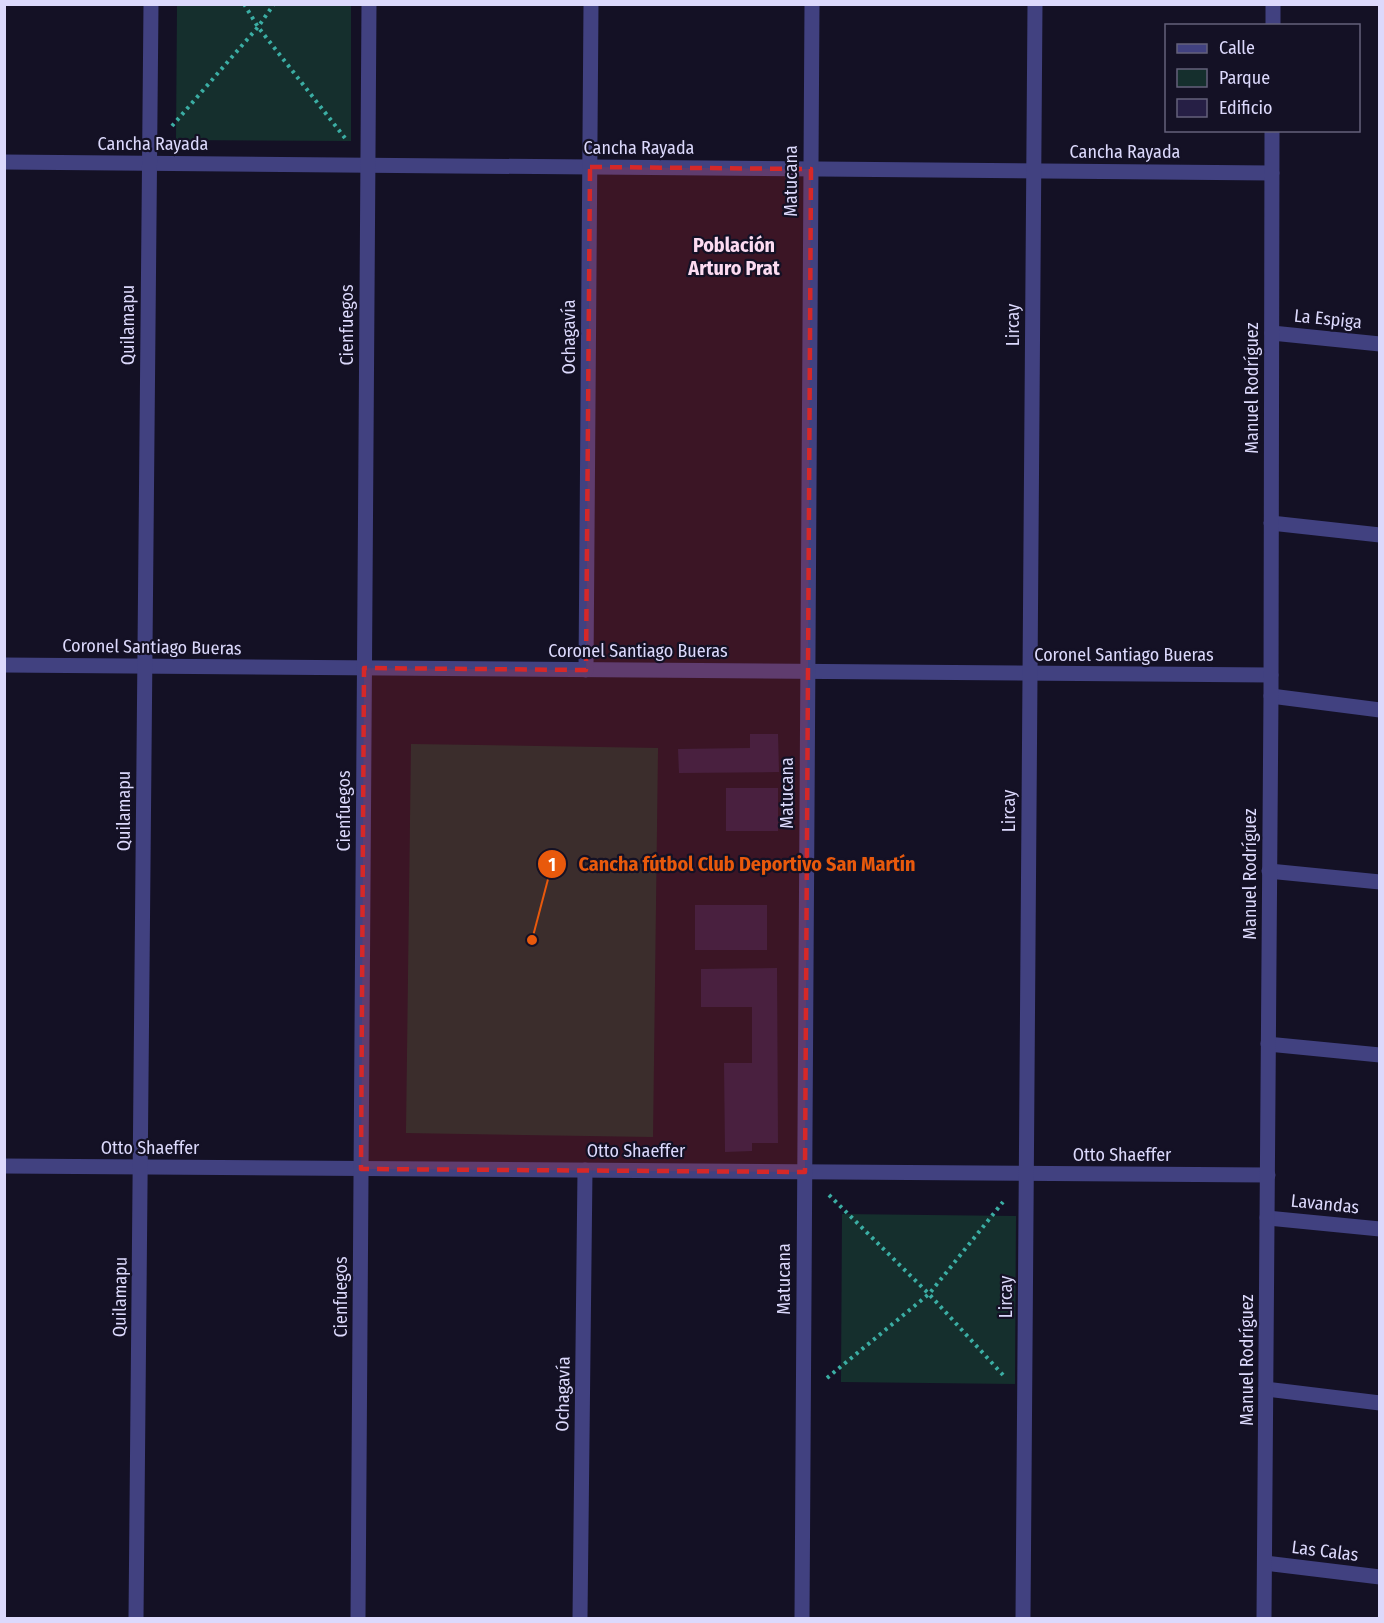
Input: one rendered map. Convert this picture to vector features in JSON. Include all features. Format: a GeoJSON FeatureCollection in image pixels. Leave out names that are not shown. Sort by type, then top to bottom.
{"type":"FeatureCollection","features":[{"type":"Feature","properties":{"kind":"street","name":"Quilamapu"},"geometry":{"type":"LineString","coordinates":[[136,1618],[150,4]]}},
{"type":"Feature","properties":{"kind":"street","name":"Cienfuegos"},"geometry":{"type":"LineString","coordinates":[[358,1618],[369,4]]}},
{"type":"Feature","properties":{"kind":"street","name":"Ochagavía"},"geometry":{"type":"LineString","coordinates":[[586,670],[591,4]]}},
{"type":"Feature","properties":{"kind":"street","name":"Matucana"},"geometry":{"type":"LineString","coordinates":[[802,1618],[812,4]]}},
{"type":"Feature","properties":{"kind":"street","name":"Lircay"},"geometry":{"type":"LineString","coordinates":[[1023,1618],[1035,4]]}},
{"type":"Feature","properties":{"kind":"street"},"geometry":{"type":"LineString","coordinates":[[1273,4],[1273,24]]}},
{"type":"Feature","properties":{"kind":"street","name":"Manuel Rodríguez"},"geometry":{"type":"LineString","coordinates":[[1264,1618],[1271,696],[1272,132]]}},
{"type":"Feature","properties":{"kind":"street","name":"Cancha Rayada"},"geometry":{"type":"LineString","coordinates":[[4,162],[149,158],[368,166],[1272,173]]}},
{"type":"Feature","properties":{"kind":"street","name":"La Espiga"},"geometry":{"type":"LineString","coordinates":[[1272,333],[1380,344]]}},
{"type":"Feature","properties":{"kind":"street"},"geometry":{"type":"LineString","coordinates":[[1271,523],[1380,535]]}},
{"type":"Feature","properties":{"kind":"street","name":"Coronel Santiago Bueras"},"geometry":{"type":"LineString","coordinates":[[4,665],[1270,675]]}},
{"type":"Feature","properties":{"kind":"street"},"geometry":{"type":"LineString","coordinates":[[1271,696],[1380,710]]}},
{"type":"Feature","properties":{"kind":"street"},"geometry":{"type":"LineString","coordinates":[[1269,871],[1380,882]]}},
{"type":"Feature","properties":{"kind":"street"},"geometry":{"type":"LineString","coordinates":[[1268,1044],[1380,1055]]}},
{"type":"Feature","properties":{"kind":"street","name":"Otto Shaeffer"},"geometry":{"type":"LineString","coordinates":[[4,1166],[1268,1175]]}},
{"type":"Feature","properties":{"kind":"street","name":"Ochagavía"},"geometry":{"type":"LineString","coordinates":[[580,1618],[585,1170]]}},
{"type":"Feature","properties":{"kind":"street","name":"Lavandas"},"geometry":{"type":"LineString","coordinates":[[1267,1218],[1380,1229]]}},
{"type":"Feature","properties":{"kind":"street"},"geometry":{"type":"LineString","coordinates":[[1266,1389],[1380,1403]]}},
{"type":"Feature","properties":{"kind":"street","name":"Las Calas"},"geometry":{"type":"LineString","coordinates":[[1265,1563],[1380,1577]]}},
{"type":"Feature","properties":{"kind":"path"},"geometry":{"type":"LineString","coordinates":[[244,4],[258,27],[368,166]]}},
{"type":"Feature","properties":{"kind":"path"},"geometry":{"type":"LineString","coordinates":[[149,158],[258,27],[274,4]]}},
{"type":"Feature","properties":{"kind":"path"},"geometry":{"type":"LineString","coordinates":[[805,1172],[929,1294],[1024,1399]]}},
{"type":"Feature","properties":{"kind":"path"},"geometry":{"type":"LineString","coordinates":[[803,1397],[929,1294],[1026,1173]]}},
{"type":"Feature","properties":{"kind":"highlighted area"},"geometry":{"type":"Polygon","coordinates":[[[590,167],[811,169],[805,1172],[361,1169],[364,668],[586,670],[590,167]]]}},
{"type":"Feature","properties":{"kind":"green space"},"geometry":{"type":"Polygon","coordinates":[[[177,5],[351,5],[351,141],[176,140],[177,5]]]}},
{"type":"Feature","properties":{"kind":"green space"},"geometry":{"type":"Polygon","coordinates":[[[411,744],[658,748],[653,1137],[406,1133],[411,744]]]}},
{"type":"Feature","properties":{"kind":"green space"},"geometry":{"type":"Polygon","coordinates":[[[842,1214],[1016,1216],[1015,1384],[841,1382],[842,1214]]]}},
{"type":"Feature","properties":{"kind":"building"},"geometry":{"type":"Polygon","coordinates":[[[750,734],[778,734],[779,772],[679,773],[678,749],[750,748],[750,734]]]}},
{"type":"Feature","properties":{"kind":"building"},"geometry":{"type":"Polygon","coordinates":[[[726,788],[778,788],[778,831],[726,831],[726,788]]]}},
{"type":"Feature","properties":{"kind":"building"},"geometry":{"type":"Polygon","coordinates":[[[695,905],[767,905],[767,950],[695,950],[695,905]]]}},
{"type":"Feature","properties":{"kind":"building"},"geometry":{"type":"Polygon","coordinates":[[[777,968],[778,1143],[752,1143],[752,1151],[725,1152],[724,1063],[752,1063],[752,1007],[701,1007],[701,969],[777,968]]]}},
{"type":"Feature","properties":{"kind":"place","name":"Cancha fútbol Club Deportivo San Martín"},"geometry":{"type":"Point","coordinates":[532,940]}},
{"type":"Feature","properties":{"kind":"district","name":"Población Arturo Prat"},"geometry":{"type":"Point","coordinates":[734,256]}}]}
